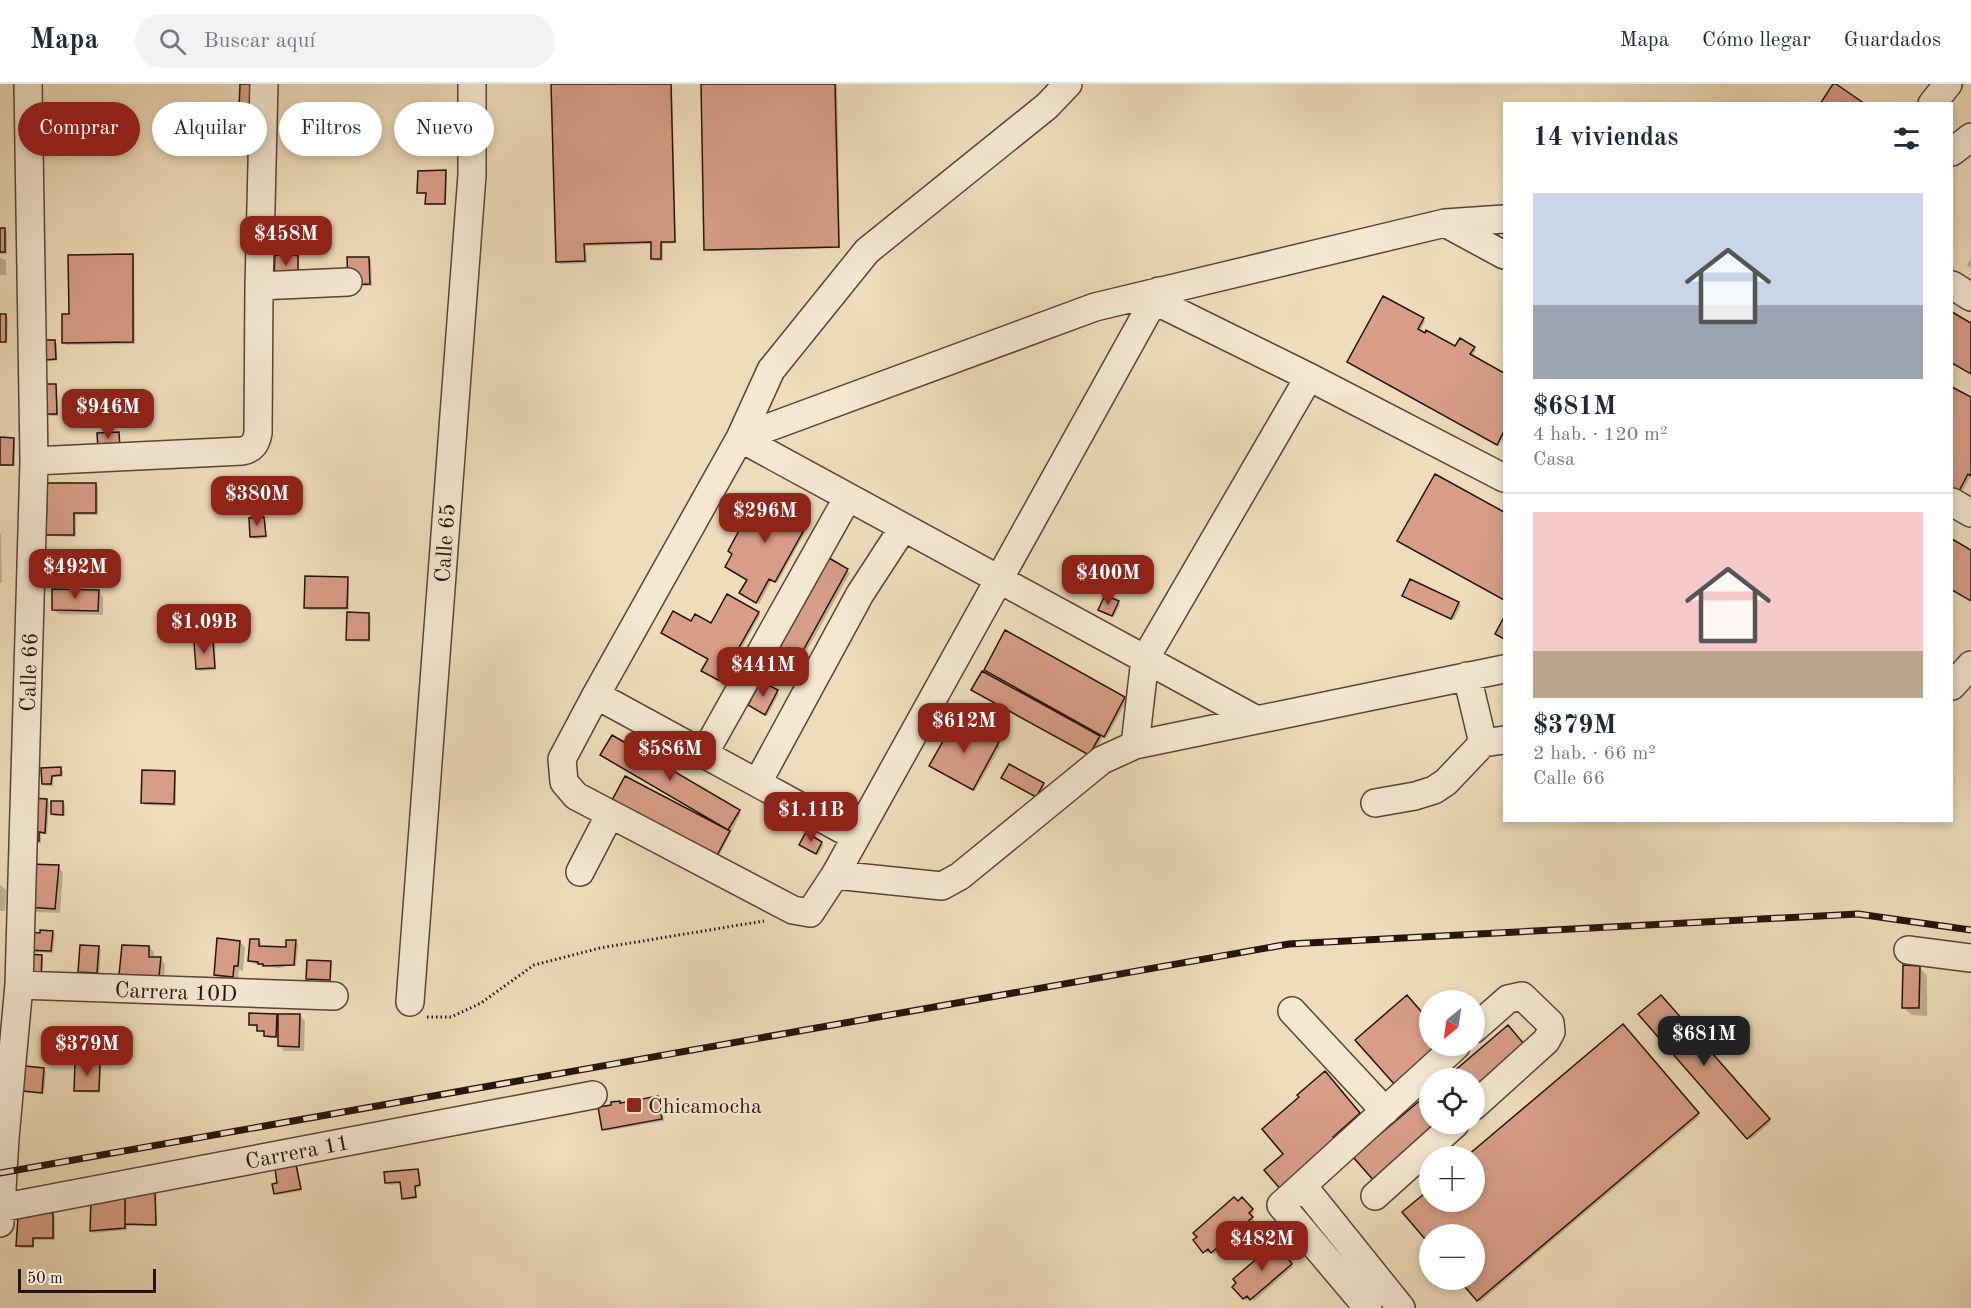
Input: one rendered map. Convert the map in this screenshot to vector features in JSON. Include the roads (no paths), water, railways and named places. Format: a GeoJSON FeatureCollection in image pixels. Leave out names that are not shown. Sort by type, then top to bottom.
{"type":"FeatureCollection","features":[{"type":"Feature","properties":{"kind":"street","name":"Calle 66"},"geometry":{"type":"LineString","coordinates":[[0,1223],[2,1139],[19,985],[34,461],[28,84]]}},
{"type":"Feature","properties":{"kind":"street"},"geometry":{"type":"LineString","coordinates":[[34,461],[242,452],[250,449],[256,442],[264,84]]}},
{"type":"Feature","properties":{"kind":"street","name":"Calle 65"},"geometry":{"type":"LineString","coordinates":[[410,1002],[472,175],[472,84]]}},
{"type":"Feature","properties":{"kind":"street"},"geometry":{"type":"LineString","coordinates":[[1068,84],[1047,106],[867,251],[771,370],[740,438],[562,759],[564,782],[576,796],[793,910],[810,913],[835,875],[1156,296]]}},
{"type":"Feature","properties":{"kind":"street"},"geometry":{"type":"LineString","coordinates":[[1934,102],[1948,84]]}},
{"type":"Feature","properties":{"kind":"street"},"geometry":{"type":"LineString","coordinates":[[1953,151],[1971,137]]}},
{"type":"Feature","properties":{"kind":"street"},"geometry":{"type":"LineString","coordinates":[[1953,162],[1971,166]]}},
{"type":"Feature","properties":{"kind":"street"},"geometry":{"type":"LineString","coordinates":[[740,438],[1095,307],[1156,296],[1444,223],[1503,219]]}},
{"type":"Feature","properties":{"kind":"street"},"geometry":{"type":"LineString","coordinates":[[1444,223],[1503,254]]}},
{"type":"Feature","properties":{"kind":"street"},"geometry":{"type":"LineString","coordinates":[[259,286],[348,282]]}},
{"type":"Feature","properties":{"kind":"street"},"geometry":{"type":"LineString","coordinates":[[1953,286],[1971,297]]}},
{"type":"Feature","properties":{"kind":"street"},"geometry":{"type":"LineString","coordinates":[[1156,296],[1309,377],[1502,472]]}},
{"type":"Feature","properties":{"kind":"street"},"geometry":{"type":"LineString","coordinates":[[1135,745],[1145,659],[1309,377]]}},
{"type":"Feature","properties":{"kind":"street"},"geometry":{"type":"LineString","coordinates":[[740,438],[1255,719]]}},
{"type":"Feature","properties":{"kind":"street"},"geometry":{"type":"LineString","coordinates":[[704,754],[848,497]]}},
{"type":"Feature","properties":{"kind":"street"},"geometry":{"type":"LineString","coordinates":[[1953,503],[1971,513]]}},
{"type":"Feature","properties":{"kind":"street"},"geometry":{"type":"LineString","coordinates":[[758,782],[860,594],[903,528]]}},
{"type":"Feature","properties":{"kind":"street"},"geometry":{"type":"LineString","coordinates":[[1953,685],[1971,665]]}},
{"type":"Feature","properties":{"kind":"street"},"geometry":{"type":"LineString","coordinates":[[835,875],[942,886],[960,876],[1102,760],[1135,745],[1503,669]]}},
{"type":"Feature","properties":{"kind":"street"},"geometry":{"type":"LineString","coordinates":[[1375,803],[1434,790],[1494,741],[1467,676]]}},
{"type":"Feature","properties":{"kind":"street"},"geometry":{"type":"LineString","coordinates":[[596,695],[856,837]]}},
{"type":"Feature","properties":{"kind":"street"},"geometry":{"type":"LineString","coordinates":[[580,872],[610,814]]}},
{"type":"Feature","properties":{"kind":"street"},"geometry":{"type":"LineString","coordinates":[[1908,950],[1971,958]]}},
{"type":"Feature","properties":{"kind":"street","name":"Carrera 10D"},"geometry":{"type":"LineString","coordinates":[[19,985],[334,996]]}},
{"type":"Feature","properties":{"kind":"street"},"geometry":{"type":"LineString","coordinates":[[1485,1019],[1508,999],[1522,996],[1550,1023],[1551,1032],[1546,1041],[1485,1096]]}},
{"type":"Feature","properties":{"kind":"street"},"geometry":{"type":"LineString","coordinates":[[1292,1011],[1385,1111]]}},
{"type":"Feature","properties":{"kind":"street"},"geometry":{"type":"LineString","coordinates":[[1368,1308],[1281,1204],[1445,1056]]}},
{"type":"Feature","properties":{"kind":"street","name":"Carrera 11"},"geometry":{"type":"LineString","coordinates":[[0,1208],[593,1095]]}},
{"type":"Feature","properties":{"kind":"street"},"geometry":{"type":"LineString","coordinates":[[1375,1196],[1444,1134]]}},
{"type":"Feature","properties":{"kind":"street"},"geometry":{"type":"LineString","coordinates":[[1302,1186],[1401,1308]]}},
{"type":"Feature","properties":{"kind":"railway"},"geometry":{"type":"LineString","coordinates":[[0,1173],[1289,944],[1858,914],[1971,930]]}},
{"type":"Feature","properties":{"kind":"place","name":"Chicamocha"},"geometry":{"type":"Point","coordinates":[634,1105]}}]}
